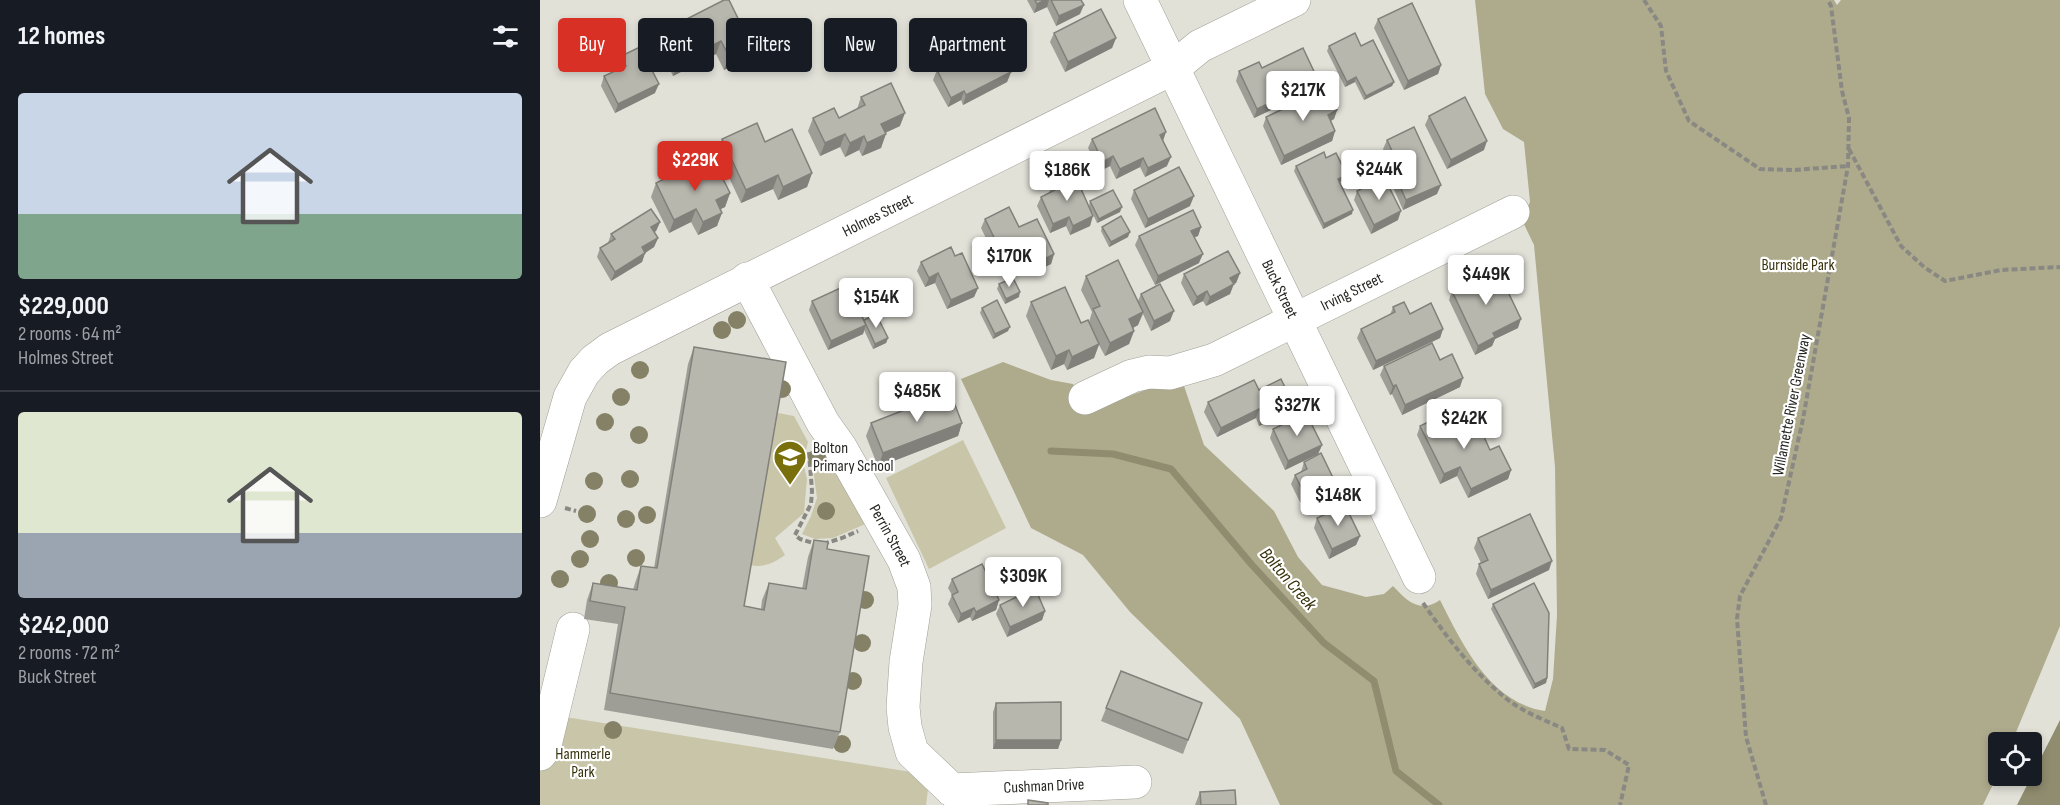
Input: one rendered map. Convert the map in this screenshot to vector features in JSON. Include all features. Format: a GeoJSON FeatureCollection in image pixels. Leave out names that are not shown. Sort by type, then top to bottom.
{"type":"FeatureCollection","features":[{"type":"Feature","properties":{"kind":"street","name":"Buck Street"},"geometry":{"type":"LineString","coordinates":[[1140,0],[1295,321],[1419,587]]}},
{"type":"Feature","properties":{"kind":"street","name":"Holmes Street"},"geometry":{"type":"LineString","coordinates":[[540,501],[570,397],[584,372],[610,349],[1173,68],[1200,46],[1294,0]]}},
{"type":"Feature","properties":{"kind":"street","name":"Irving Street"},"geometry":{"type":"LineString","coordinates":[[1085,398],[1132,376],[1149,372],[1170,373],[1215,360],[1513,212]]}},
{"type":"Feature","properties":{"kind":"street","name":"Perrin Street"},"geometry":{"type":"LineString","coordinates":[[747,279],[823,423],[840,447],[904,560],[911,577],[915,605],[906,662],[903,707],[905,727],[912,752],[951,798]]}},
{"type":"Feature","properties":{"kind":"street"},"geometry":{"type":"LineString","coordinates":[[540,754],[544,749],[558,698],[573,629]]}},
{"type":"Feature","properties":{"kind":"street","name":"Cushman Drive"},"geometry":{"type":"LineString","coordinates":[[951,798],[1135,782]]}},
{"type":"Feature","properties":{"kind":"path"},"geometry":{"type":"LineString","coordinates":[[1644,0],[1661,26],[1666,71],[1689,121],[1760,169],[1794,170],[1848,166]]}},
{"type":"Feature","properties":{"kind":"path","name":"Willamette River Greenway"},"geometry":{"type":"LineString","coordinates":[[1766,805],[1746,737],[1737,620],[1740,596],[1781,518],[1803,419],[1848,166],[1849,118],[1842,91],[1831,6],[1828,0]]}},
{"type":"Feature","properties":{"kind":"path"},"geometry":{"type":"LineString","coordinates":[[1848,148],[1901,246],[1924,267],[1945,281],[2001,270],[2060,267]]}},
{"type":"Feature","properties":{"kind":"path"},"geometry":{"type":"LineString","coordinates":[[809,450],[811,504],[795,535],[811,544],[825,544],[864,528]]}},
{"type":"Feature","properties":{"kind":"path"},"geometry":{"type":"LineString","coordinates":[[1419,587],[1451,644],[1509,701],[1539,719],[1562,728],[1569,749],[1605,750],[1629,765],[1620,805]]}},
{"type":"Feature","properties":{"kind":"green space","name":"Burnside Park"},"geometry":{"type":"Polygon","coordinates":[[[1475,0],[1834,0],[1837,5],[1841,0],[2060,0],[2060,626],[2016,732],[1988,732],[1988,786],[1992,786],[1983,805],[1280,805],[1240,719],[1130,612],[1083,555],[1031,528],[961,379],[1003,362],[1051,380],[1073,384],[1086,409],[1181,377],[1204,445],[1274,511],[1298,557],[1322,585],[1366,597],[1384,594],[1393,586],[1409,601],[1420,606],[1433,604],[1440,600],[1469,653],[1493,684],[1508,696],[1525,705],[1545,711],[1553,679],[1557,615],[1555,467],[1534,245],[1522,220],[1530,202],[1524,142],[1503,129],[1485,94],[1475,0]]]}},
{"type":"Feature","properties":{"kind":"green space"},"geometry":{"type":"Polygon","coordinates":[[[778,413],[794,416],[808,442],[803,462],[807,479],[804,513],[775,538],[785,555],[769,564],[750,565],[778,413]]]}},
{"type":"Feature","properties":{"kind":"green space"},"geometry":{"type":"Polygon","coordinates":[[[963,440],[1006,528],[929,569],[886,478],[963,440]]]}},
{"type":"Feature","properties":{"kind":"green space"},"geometry":{"type":"Polygon","coordinates":[[[814,453],[838,462],[870,522],[833,538],[815,539],[802,534],[817,498],[814,453]]]}},
{"type":"Feature","properties":{"kind":"green space","name":"Hammerle Park"},"geometry":{"type":"Polygon","coordinates":[[[540,713],[930,775],[926,805],[540,805],[540,713]]]}},
{"type":"Feature","properties":{"kind":"shaded area"},"geometry":{"type":"Polygon","coordinates":[[[2060,720],[2060,805],[2017,805],[2027,786],[2042,786],[2042,756],[2060,720]]]}},
{"type":"Feature","properties":{"kind":"building"},"geometry":{"type":"Polygon","coordinates":[[[724,0],[729,0],[738,18],[726,18],[726,50],[721,41],[714,44],[714,18],[689,18],[724,0]]]}},
{"type":"Feature","properties":{"kind":"building"},"geometry":{"type":"Polygon","coordinates":[[[1051,0],[1081,0],[1084,5],[1059,16],[1051,0]]]}},
{"type":"Feature","properties":{"kind":"building"},"geometry":{"type":"Polygon","coordinates":[[[1412,3],[1441,65],[1408,81],[1378,19],[1412,3]]]}},
{"type":"Feature","properties":{"kind":"building"},"geometry":{"type":"Polygon","coordinates":[[[1101,9],[1116,38],[1068,62],[1054,33],[1101,9]]]}},
{"type":"Feature","properties":{"kind":"building"},"geometry":{"type":"Polygon","coordinates":[[[1355,33],[1361,46],[1373,40],[1394,82],[1366,96],[1356,77],[1347,82],[1329,46],[1355,33]]]}},
{"type":"Feature","properties":{"kind":"building"},"geometry":{"type":"Polygon","coordinates":[[[638,48],[638,72],[653,72],[659,84],[618,104],[604,76],[613,72],[626,72],[626,54],[638,48]]]}},
{"type":"Feature","properties":{"kind":"building"},"geometry":{"type":"Polygon","coordinates":[[[1303,48],[1318,80],[1257,109],[1239,71],[1259,62],[1262,68],[1303,48]]]}},
{"type":"Feature","properties":{"kind":"building"},"geometry":{"type":"Polygon","coordinates":[[[938,72],[1011,72],[966,95],[964,91],[951,98],[938,72]]]}},
{"type":"Feature","properties":{"kind":"building"},"geometry":{"type":"Polygon","coordinates":[[[891,83],[905,113],[881,124],[886,134],[867,143],[864,136],[850,143],[845,134],[825,143],[813,118],[834,108],[839,118],[865,105],[861,97],[891,83]]]}},
{"type":"Feature","properties":{"kind":"building"},"geometry":{"type":"Polygon","coordinates":[[[1327,88],[1337,110],[1328,115],[1335,131],[1284,156],[1266,117],[1327,88]]]}},
{"type":"Feature","properties":{"kind":"building"},"geometry":{"type":"Polygon","coordinates":[[[1465,97],[1487,141],[1451,160],[1429,116],[1465,97]]]}},
{"type":"Feature","properties":{"kind":"building"},"geometry":{"type":"Polygon","coordinates":[[[1155,108],[1166,132],[1160,135],[1171,157],[1148,168],[1143,158],[1120,169],[1113,156],[1103,162],[1092,139],[1155,108]]]}},
{"type":"Feature","properties":{"kind":"building"},"geometry":{"type":"Polygon","coordinates":[[[757,123],[765,142],[792,129],[812,173],[783,187],[778,175],[746,190],[722,139],[757,123]]]}},
{"type":"Feature","properties":{"kind":"building"},"geometry":{"type":"Polygon","coordinates":[[[1414,127],[1441,185],[1406,200],[1395,175],[1402,172],[1387,140],[1414,127]]]}},
{"type":"Feature","properties":{"kind":"building"},"geometry":{"type":"Polygon","coordinates":[[[1324,152],[1326,158],[1336,153],[1347,175],[1338,179],[1353,210],[1324,224],[1296,166],[1324,152]]]}},
{"type":"Feature","properties":{"kind":"building"},"geometry":{"type":"Polygon","coordinates":[[[714,161],[730,193],[716,200],[722,213],[703,222],[696,209],[674,220],[656,183],[678,172],[681,177],[714,161]]]}},
{"type":"Feature","properties":{"kind":"building"},"geometry":{"type":"Polygon","coordinates":[[[1179,167],[1194,196],[1148,219],[1134,190],[1179,167]]]}},
{"type":"Feature","properties":{"kind":"building"},"geometry":{"type":"Polygon","coordinates":[[[1074,173],[1093,216],[1073,226],[1069,217],[1053,224],[1041,197],[1055,190],[1052,183],[1074,173]]]}},
{"type":"Feature","properties":{"kind":"building"},"geometry":{"type":"Polygon","coordinates":[[[1384,177],[1401,211],[1374,225],[1357,191],[1384,177]]]}},
{"type":"Feature","properties":{"kind":"building"},"geometry":{"type":"Polygon","coordinates":[[[1113,190],[1122,207],[1099,219],[1090,201],[1113,190]]]}},
{"type":"Feature","properties":{"kind":"building"},"geometry":{"type":"Polygon","coordinates":[[[1009,207],[1019,227],[1037,219],[1054,254],[1031,266],[1027,256],[1008,266],[985,219],[1009,207]]]}},
{"type":"Feature","properties":{"kind":"building"},"geometry":{"type":"Polygon","coordinates":[[[651,209],[660,222],[651,227],[658,238],[642,247],[645,253],[615,272],[600,248],[615,239],[611,234],[651,209]]]}},
{"type":"Feature","properties":{"kind":"building"},"geometry":{"type":"Polygon","coordinates":[[[1193,210],[1201,227],[1191,231],[1203,254],[1158,276],[1139,236],[1193,210]]]}},
{"type":"Feature","properties":{"kind":"building"},"geometry":{"type":"Polygon","coordinates":[[[1121,216],[1130,232],[1111,242],[1102,227],[1121,216]]]}},
{"type":"Feature","properties":{"kind":"building"},"geometry":{"type":"Polygon","coordinates":[[[951,247],[955,256],[962,253],[978,288],[951,300],[938,273],[929,278],[921,262],[951,247]]]}},
{"type":"Feature","properties":{"kind":"building"},"geometry":{"type":"Polygon","coordinates":[[[1228,251],[1240,273],[1230,278],[1234,284],[1210,297],[1207,291],[1197,297],[1184,274],[1228,251]]]}},
{"type":"Feature","properties":{"kind":"building"},"geometry":{"type":"Polygon","coordinates":[[[1118,260],[1143,312],[1129,319],[1134,331],[1110,343],[1093,309],[1100,306],[1086,276],[1118,260]]]}},
{"type":"Feature","properties":{"kind":"building"},"geometry":{"type":"Polygon","coordinates":[[[1497,269],[1521,319],[1493,333],[1495,337],[1478,346],[1452,291],[1497,269]]]}},
{"type":"Feature","properties":{"kind":"building"},"geometry":{"type":"Polygon","coordinates":[[[1013,278],[1020,292],[1006,299],[999,284],[1013,278]]]}},
{"type":"Feature","properties":{"kind":"building"},"geometry":{"type":"Polygon","coordinates":[[[1160,284],[1174,311],[1154,321],[1141,294],[1160,284]]]}},
{"type":"Feature","properties":{"kind":"building"},"geometry":{"type":"Polygon","coordinates":[[[847,285],[866,325],[831,341],[812,301],[847,285]]]}},
{"type":"Feature","properties":{"kind":"building"},"geometry":{"type":"Polygon","coordinates":[[[1065,287],[1081,323],[1088,320],[1099,344],[1072,357],[1069,350],[1056,356],[1031,302],[1065,287]]]}},
{"type":"Feature","properties":{"kind":"building"},"geometry":{"type":"Polygon","coordinates":[[[997,300],[1010,327],[995,334],[982,308],[997,300]]]}},
{"type":"Feature","properties":{"kind":"building"},"geometry":{"type":"Polygon","coordinates":[[[1404,302],[1410,314],[1431,303],[1443,329],[1376,361],[1361,329],[1395,312],[1393,307],[1404,302]]]}},
{"type":"Feature","properties":{"kind":"building"},"geometry":{"type":"Polygon","coordinates":[[[876,314],[888,338],[875,344],[864,320],[876,314]]]}},
{"type":"Feature","properties":{"kind":"building"},"geometry":{"type":"Polygon","coordinates":[[[1432,343],[1440,360],[1452,354],[1463,378],[1405,405],[1384,366],[1432,343]]]}},
{"type":"Feature","properties":{"kind":"building"},"geometry":{"type":"Polygon","coordinates":[[[694,347],[786,362],[744,606],[764,610],[769,583],[806,589],[814,540],[828,542],[827,549],[869,556],[840,732],[610,693],[625,607],[590,601],[593,583],[637,590],[641,566],[657,568],[694,347]]]}},
{"type":"Feature","properties":{"kind":"building"},"geometry":{"type":"Polygon","coordinates":[[[1281,379],[1292,402],[1263,416],[1259,409],[1221,428],[1208,402],[1254,380],[1259,390],[1281,379]]]}},
{"type":"Feature","properties":{"kind":"building"},"geometry":{"type":"Polygon","coordinates":[[[950,392],[962,423],[883,453],[871,423],[950,392]]]}},
{"type":"Feature","properties":{"kind":"building"},"geometry":{"type":"Polygon","coordinates":[[[1454,409],[1466,434],[1480,428],[1490,450],[1499,446],[1511,470],[1471,489],[1460,467],[1444,474],[1420,426],[1454,409]]]}},
{"type":"Feature","properties":{"kind":"building"},"geometry":{"type":"Polygon","coordinates":[[[1306,413],[1322,445],[1288,461],[1273,429],[1306,413]]]}},
{"type":"Feature","properties":{"kind":"building"},"geometry":{"type":"Polygon","coordinates":[[[1321,453],[1337,486],[1322,494],[1318,486],[1304,493],[1295,475],[1307,469],[1304,462],[1321,453]]]}},
{"type":"Feature","properties":{"kind":"building"},"geometry":{"type":"Polygon","coordinates":[[[1345,505],[1360,536],[1332,549],[1317,518],[1345,505]]]}},
{"type":"Feature","properties":{"kind":"building"},"geometry":{"type":"Polygon","coordinates":[[[1530,514],[1552,561],[1491,590],[1479,564],[1488,560],[1478,538],[1530,514]]]}},
{"type":"Feature","properties":{"kind":"building"},"geometry":{"type":"Polygon","coordinates":[[[982,564],[999,600],[976,612],[974,608],[961,614],[952,595],[958,592],[952,579],[982,564]]]}},
{"type":"Feature","properties":{"kind":"building"},"geometry":{"type":"Polygon","coordinates":[[[1534,583],[1549,613],[1547,678],[1535,684],[1493,604],[1534,583]]]}},
{"type":"Feature","properties":{"kind":"building"},"geometry":{"type":"Polygon","coordinates":[[[1035,588],[1045,611],[1010,627],[1000,605],[1035,588]]]}},
{"type":"Feature","properties":{"kind":"building"},"geometry":{"type":"Polygon","coordinates":[[[1121,671],[1202,703],[1188,740],[1106,708],[1121,671]]]}},
{"type":"Feature","properties":{"kind":"building"},"geometry":{"type":"Polygon","coordinates":[[[1061,702],[1061,740],[996,740],[996,703],[1061,702]]]}},
{"type":"Feature","properties":{"kind":"building"},"geometry":{"type":"Polygon","coordinates":[[[1235,790],[1236,805],[1201,805],[1200,792],[1235,790]]]}},
{"type":"Feature","properties":{"kind":"building"},"geometry":{"type":"Polygon","coordinates":[[[1028,800],[1048,803],[1048,805],[1028,805],[1028,800]]]}},
{"type":"Feature","properties":{"kind":"waterway","name":"Bolton Creek"},"geometry":{"type":"LineString","coordinates":[[1051,451],[1113,454],[1171,469],[1252,565],[1324,643],[1374,681],[1396,771],[1439,805]]}},
{"type":"Feature","properties":{"kind":"place","name":"Bolton Primary School"},"geometry":{"type":"Point","coordinates":[790,486]}}]}
